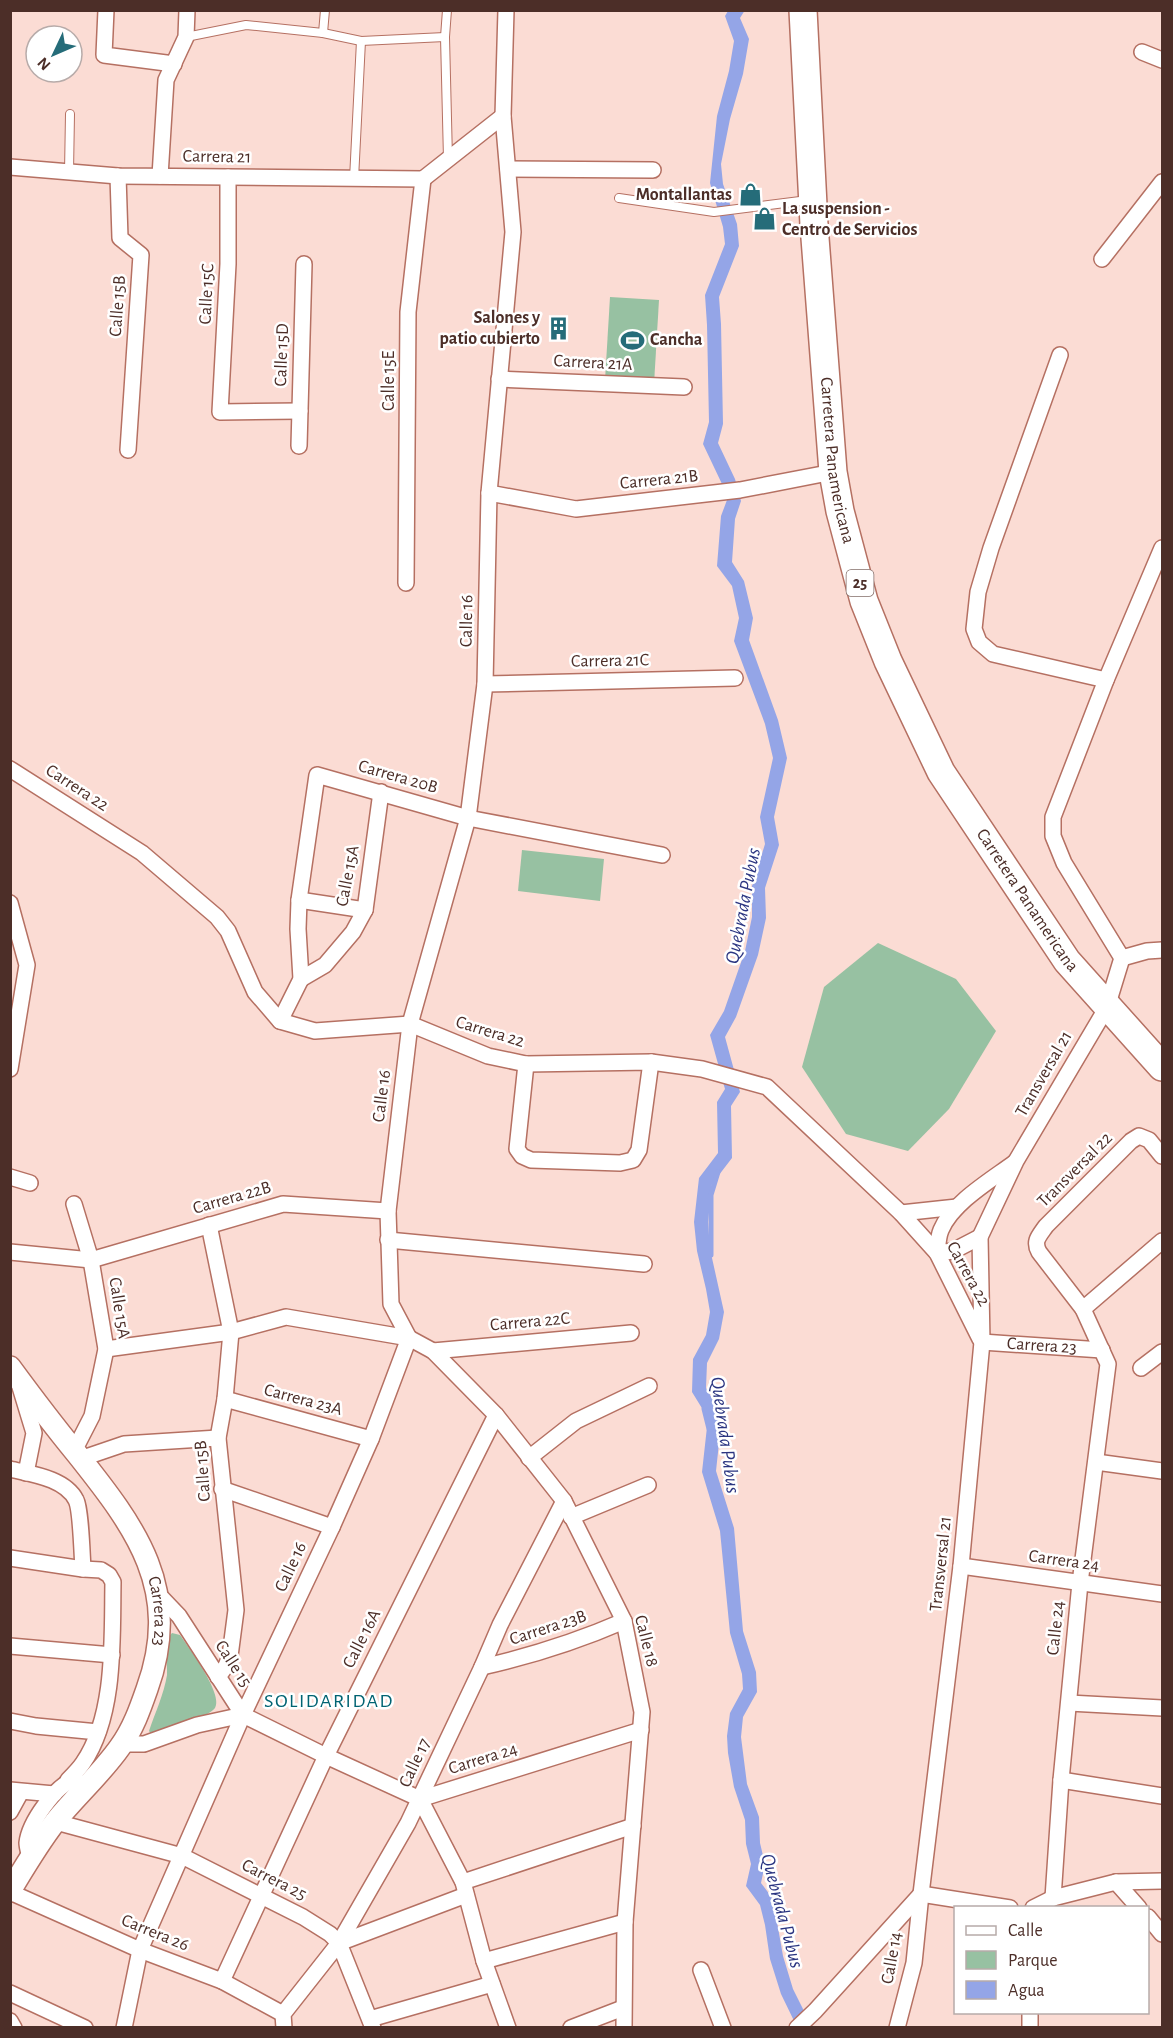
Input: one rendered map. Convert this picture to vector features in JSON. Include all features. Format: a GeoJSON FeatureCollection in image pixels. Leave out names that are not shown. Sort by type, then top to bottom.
{"type":"FeatureCollection","features":[{"type":"Feature","properties":{"kind":"highway","name":"Carretera Panamericana"},"geometry":{"type":"LineString","coordinates":[[803,10],[813,199],[833,472],[840,511],[864,601],[888,661],[941,772],[1067,961],[1162,1067]]}},
{"type":"Feature","properties":{"kind":"street"},"geometry":{"type":"LineString","coordinates":[[106,10],[104,55],[174,64]]}},
{"type":"Feature","properties":{"kind":"street"},"geometry":{"type":"LineString","coordinates":[[160,176],[166,80],[186,37],[187,10]]}},
{"type":"Feature","properties":{"kind":"street","name":"Calle 16"},"geometry":{"type":"LineString","coordinates":[[124,2028],[140,1950],[243,1715],[371,1439],[409,1338],[391,1304],[388,1211],[410,1024],[468,818],[485,684],[489,493],[513,232],[503,116],[506,10]]}},
{"type":"Feature","properties":{"kind":"street"},"geometry":{"type":"LineString","coordinates":[[1142,52],[1162,60]]}},
{"type":"Feature","properties":{"kind":"street"},"geometry":{"type":"LineString","coordinates":[[423,179],[503,116]]}},
{"type":"Feature","properties":{"kind":"street","name":"Carrera 21"},"geometry":{"type":"LineString","coordinates":[[10,167],[118,176],[423,179]]}},
{"type":"Feature","properties":{"kind":"street"},"geometry":{"type":"LineString","coordinates":[[508,169],[653,170]]}},
{"type":"Feature","properties":{"kind":"street","name":"Calle 15B"},"geometry":{"type":"LineString","coordinates":[[118,176],[120,238],[141,255],[128,450]]}},
{"type":"Feature","properties":{"kind":"street","name":"Calle 15C"},"geometry":{"type":"LineString","coordinates":[[228,177],[228,264],[220,412],[300,411]]}},
{"type":"Feature","properties":{"kind":"street","name":"Calle 15E"},"geometry":{"type":"LineString","coordinates":[[405,583],[408,312],[423,179]]}},
{"type":"Feature","properties":{"kind":"street"},"geometry":{"type":"LineString","coordinates":[[1102,259],[1162,182]]}},
{"type":"Feature","properties":{"kind":"street","name":"Calle 15D"},"geometry":{"type":"LineString","coordinates":[[299,446],[304,264]]}},
{"type":"Feature","properties":{"kind":"street"},"geometry":{"type":"LineString","coordinates":[[1060,356],[991,548],[978,592],[974,629],[979,642],[993,654],[1106,680]]}},
{"type":"Feature","properties":{"kind":"street","name":"Carrera 21A"},"geometry":{"type":"LineString","coordinates":[[499,379],[684,387]]}},
{"type":"Feature","properties":{"kind":"street","name":"Carrera 21B"},"geometry":{"type":"LineString","coordinates":[[489,493],[576,509],[740,490],[833,472]]}},
{"type":"Feature","properties":{"kind":"street"},"geometry":{"type":"LineString","coordinates":[[1162,548],[1106,680],[1053,817],[1053,836],[1064,863],[1122,958],[1147,951],[1162,950]]}},
{"type":"Feature","properties":{"kind":"street","name":"Carrera 21C"},"geometry":{"type":"LineString","coordinates":[[485,684],[735,678]]}},
{"type":"Feature","properties":{"kind":"street","name":"Carrera 22"},"geometry":{"type":"LineString","coordinates":[[10,769],[142,853],[217,917],[228,932],[255,992],[280,1021],[315,1031],[410,1024],[489,1056],[526,1064],[651,1062],[702,1069],[767,1087],[901,1213],[937,1253],[982,1342]]}},
{"type":"Feature","properties":{"kind":"street","name":"Carrera 20B"},"geometry":{"type":"LineString","coordinates":[[298,900],[317,775],[468,818],[662,855]]}},
{"type":"Feature","properties":{"kind":"street","name":"Calle 15A"},"geometry":{"type":"LineString","coordinates":[[301,978],[325,965],[353,932],[365,910],[381,792]]}},
{"type":"Feature","properties":{"kind":"street"},"geometry":{"type":"LineString","coordinates":[[280,1021],[301,978],[298,900],[365,910]]}},
{"type":"Feature","properties":{"kind":"street"},"geometry":{"type":"LineString","coordinates":[[10,903],[27,965],[10,1069]]}},
{"type":"Feature","properties":{"kind":"street","name":"Transversal 21"},"geometry":{"type":"LineString","coordinates":[[921,1894],[961,1566],[982,1342],[980,1237],[1016,1161],[1107,1007],[1122,958]]}},
{"type":"Feature","properties":{"kind":"street"},"geometry":{"type":"LineString","coordinates":[[526,1064],[517,1149],[522,1156],[531,1160],[620,1163],[633,1160],[639,1150],[651,1062]]}},
{"type":"Feature","properties":{"kind":"street","name":"Transversal 22"},"geometry":{"type":"LineString","coordinates":[[1083,1309],[1039,1252],[1035,1245],[1037,1239],[1046,1226],[1131,1141],[1139,1136],[1149,1140],[1162,1156]]}},
{"type":"Feature","properties":{"kind":"street","name":"Transversal 21"},"geometry":{"type":"LineString","coordinates":[[937,1253],[939,1233],[957,1207],[1016,1161]]}},
{"type":"Feature","properties":{"kind":"street"},"geometry":{"type":"LineString","coordinates":[[10,1177],[30,1183]]}},
{"type":"Feature","properties":{"kind":"street","name":"Calle 15A"},"geometry":{"type":"LineString","coordinates":[[74,1204],[91,1260],[106,1349],[92,1416],[77,1455]]}},
{"type":"Feature","properties":{"kind":"street","name":"Carrera 22B"},"geometry":{"type":"LineString","coordinates":[[91,1260],[283,1204],[388,1211]]}},
{"type":"Feature","properties":{"kind":"street"},"geometry":{"type":"LineString","coordinates":[[901,1213],[957,1207]]}},
{"type":"Feature","properties":{"kind":"street","name":"Calle 15B"},"geometry":{"type":"LineString","coordinates":[[209,1225],[231,1332],[225,1399],[218,1438],[236,1610],[230,1656],[218,1677]]}},
{"type":"Feature","properties":{"kind":"street"},"geometry":{"type":"LineString","coordinates":[[937,1253],[953,1251],[980,1237]]}},
{"type":"Feature","properties":{"kind":"street"},"geometry":{"type":"LineString","coordinates":[[388,1240],[644,1263]]}},
{"type":"Feature","properties":{"kind":"street"},"geometry":{"type":"LineString","coordinates":[[1105,1357],[1083,1309],[1162,1241]]}},
{"type":"Feature","properties":{"kind":"street"},"geometry":{"type":"LineString","coordinates":[[10,1252],[91,1260]]}},
{"type":"Feature","properties":{"kind":"street"},"geometry":{"type":"LineString","coordinates":[[106,1349],[231,1332],[286,1317],[409,1338]]}},
{"type":"Feature","properties":{"kind":"street","name":"Carrera 22C"},"geometry":{"type":"LineString","coordinates":[[433,1351],[631,1333]]}},
{"type":"Feature","properties":{"kind":"street","name":"Calle 18"},"geometry":{"type":"LineString","coordinates":[[409,1338],[433,1351],[496,1415],[564,1501],[624,1621],[642,1712],[625,1922],[624,2028]]}},
{"type":"Feature","properties":{"kind":"street","name":"Carrera 23"},"geometry":{"type":"LineString","coordinates":[[982,1342],[1105,1357]]}},
{"type":"Feature","properties":{"kind":"street"},"geometry":{"type":"LineString","coordinates":[[1141,1368],[1162,1352]]}},
{"type":"Feature","properties":{"kind":"street","name":"Calle 24"},"geometry":{"type":"LineString","coordinates":[[1053,1898],[1061,1780],[1080,1583],[1096,1462],[1105,1357]]}},
{"type":"Feature","properties":{"kind":"street"},"geometry":{"type":"LineString","coordinates":[[14,1371],[34,1433],[26,1473]]}},
{"type":"Feature","properties":{"kind":"street","name":"Carrera 23"},"geometry":{"type":"LineString","coordinates":[[10,1892],[56,1821],[101,1773],[122,1744],[138,1716],[152,1676],[159,1639],[158,1594],[145,1553],[119,1508],[14,1371]]}},
{"type":"Feature","properties":{"kind":"street"},"geometry":{"type":"LineString","coordinates":[[529,1458],[576,1421],[649,1386]]}},
{"type":"Feature","properties":{"kind":"street","name":"Carrera 23A"},"geometry":{"type":"LineString","coordinates":[[225,1399],[371,1439]]}},
{"type":"Feature","properties":{"kind":"street","name":"Calle 16A"},"geometry":{"type":"LineString","coordinates":[[222,1981],[326,1756],[496,1415]]}},
{"type":"Feature","properties":{"kind":"street"},"geometry":{"type":"LineString","coordinates":[[77,1455],[124,1444],[218,1438]]}},
{"type":"Feature","properties":{"kind":"street"},"geometry":{"type":"LineString","coordinates":[[1096,1462],[1162,1471]]}},
{"type":"Feature","properties":{"kind":"street"},"geometry":{"type":"LineString","coordinates":[[10,1469],[56,1482],[69,1490],[77,1501],[83,1569]]}},
{"type":"Feature","properties":{"kind":"street"},"geometry":{"type":"LineString","coordinates":[[571,1517],[648,1485]]}},
{"type":"Feature","properties":{"kind":"street"},"geometry":{"type":"LineString","coordinates":[[222,1489],[332,1527]]}},
{"type":"Feature","properties":{"kind":"street","name":"Calle 17"},"geometry":{"type":"LineString","coordinates":[[283,2021],[339,1943],[420,1799],[500,1625],[564,1501]]}},
{"type":"Feature","properties":{"kind":"street"},"geometry":{"type":"LineString","coordinates":[[10,1558],[101,1570],[109,1575],[113,1582],[112,1655],[109,1686],[98,1732],[84,1762],[39,1812],[27,1843],[30,1858]]}},
{"type":"Feature","properties":{"kind":"street","name":"Carrera 24"},"geometry":{"type":"LineString","coordinates":[[961,1566],[1162,1594]]}},
{"type":"Feature","properties":{"kind":"street","name":"Calle 15"},"geometry":{"type":"LineString","coordinates":[[122,1744],[144,1744],[197,1725],[243,1715],[179,1616],[158,1594]]}},
{"type":"Feature","properties":{"kind":"street","name":"Carrera 23B"},"geometry":{"type":"LineString","coordinates":[[482,1667],[522,1658],[588,1637],[624,1621]]}},
{"type":"Feature","properties":{"kind":"street"},"geometry":{"type":"LineString","coordinates":[[10,1646],[112,1655]]}},
{"type":"Feature","properties":{"kind":"street"},"geometry":{"type":"LineString","coordinates":[[1069,1703],[1162,1708]]}},
{"type":"Feature","properties":{"kind":"street"},"geometry":{"type":"LineString","coordinates":[[243,1715],[420,1799],[465,1889],[484,1961],[508,2028]]}},
{"type":"Feature","properties":{"kind":"street"},"geometry":{"type":"LineString","coordinates":[[10,1721],[98,1732]]}},
{"type":"Feature","properties":{"kind":"street","name":"Carrera 24"},"geometry":{"type":"LineString","coordinates":[[420,1799],[641,1730]]}},
{"type":"Feature","properties":{"kind":"street"},"geometry":{"type":"LineString","coordinates":[[68,1780],[101,1773]]}},
{"type":"Feature","properties":{"kind":"street"},"geometry":{"type":"LineString","coordinates":[[1061,1780],[1162,1796]]}},
{"type":"Feature","properties":{"kind":"street"},"geometry":{"type":"LineString","coordinates":[[10,1812],[16,1791],[54,1794]]}},
{"type":"Feature","properties":{"kind":"street","name":"Carrera 25"},"geometry":{"type":"LineString","coordinates":[[56,1821],[182,1856],[303,1917],[330,1934],[339,1943]]}},
{"type":"Feature","properties":{"kind":"street"},"geometry":{"type":"LineString","coordinates":[[492,1984],[372,2023],[339,1943],[465,1889],[633,1826]]}},
{"type":"Feature","properties":{"kind":"street"},"geometry":{"type":"LineString","coordinates":[[1037,1906],[1053,1898],[1116,1882],[1162,1881]]}},
{"type":"Feature","properties":{"kind":"street"},"geometry":{"type":"LineString","coordinates":[[1116,1882],[1137,1906]]}},
{"type":"Feature","properties":{"kind":"street","name":"Carrera 26"},"geometry":{"type":"LineString","coordinates":[[10,1892],[140,1950],[222,1981],[283,2021]]}},
{"type":"Feature","properties":{"kind":"street"},"geometry":{"type":"LineString","coordinates":[[797,2028],[921,1894],[997,1906]]}},
{"type":"Feature","properties":{"kind":"street","name":"Calle 14"},"geometry":{"type":"LineString","coordinates":[[897,2028],[915,1963],[921,1894]]}},
{"type":"Feature","properties":{"kind":"street"},"geometry":{"type":"LineString","coordinates":[[1149,1918],[1162,1934]]}},
{"type":"Feature","properties":{"kind":"street"},"geometry":{"type":"LineString","coordinates":[[484,1961],[625,1922]]}},
{"type":"Feature","properties":{"kind":"street"},"geometry":{"type":"LineString","coordinates":[[701,1970],[723,2028]]}},
{"type":"Feature","properties":{"kind":"street"},"geometry":{"type":"LineString","coordinates":[[10,1993],[85,2028]]}},
{"type":"Feature","properties":{"kind":"street"},"geometry":{"type":"LineString","coordinates":[[571,2028],[623,2008]]}},
{"type":"Feature","properties":{"kind":"street"},"geometry":{"type":"LineString","coordinates":[[10,2020],[14,2028]]}},
{"type":"Feature","properties":{"kind":"lane"},"geometry":{"type":"LineString","coordinates":[[323,33],[324,10]]}},
{"type":"Feature","properties":{"kind":"lane"},"geometry":{"type":"LineString","coordinates":[[447,10],[445,36],[448,161]]}},
{"type":"Feature","properties":{"kind":"lane"},"geometry":{"type":"LineString","coordinates":[[186,37],[246,24],[323,33],[360,41],[445,36]]}},
{"type":"Feature","properties":{"kind":"lane"},"geometry":{"type":"LineString","coordinates":[[354,179],[360,41]]}},
{"type":"Feature","properties":{"kind":"lane"},"geometry":{"type":"LineString","coordinates":[[69,172],[70,114]]}},
{"type":"Feature","properties":{"kind":"lane"},"geometry":{"type":"LineString","coordinates":[[620,198],[717,212],[813,199]]}},
{"type":"Feature","properties":{"kind":"green space","name":"Cancha"},"geometry":{"type":"Polygon","coordinates":[[[610,297],[659,300],[654,384],[605,380],[610,297]]]}},
{"type":"Feature","properties":{"kind":"green space"},"geometry":{"type":"Polygon","coordinates":[[[522,850],[604,859],[600,901],[518,891],[522,850]]]}},
{"type":"Feature","properties":{"kind":"green space"},"geometry":{"type":"Polygon","coordinates":[[[878,943],[956,979],[996,1031],[949,1109],[908,1151],[846,1134],[802,1067],[824,987],[878,943]]]}},
{"type":"Feature","properties":{"kind":"green space"},"geometry":{"type":"Polygon","coordinates":[[[172,1633],[180,1635],[197,1660],[215,1693],[215,1708],[203,1716],[151,1734],[149,1731],[166,1682],[166,1647],[172,1633]]]}},
{"type":"Feature","properties":{"kind":"water"},"geometry":{"type":"Polygon","coordinates":[[[745,10],[740,18],[749,39],[721,164],[723,184],[737,224],[739,246],[719,297],[723,424],[718,443],[735,479],[741,501],[735,519],[732,562],[744,581],[753,618],[749,640],[778,720],[787,758],[774,817],[779,845],[765,888],[766,918],[758,955],[736,1017],[725,1037],[740,1092],[731,1106],[732,1158],[712,1184],[708,1222],[710,1249],[724,1312],[719,1339],[707,1363],[706,1388],[722,1415],[716,1471],[734,1528],[743,1631],[756,1672],[757,1692],[743,1717],[741,1737],[747,1784],[759,1817],[760,1843],[765,1864],[761,1883],[773,1899],[783,1956],[793,1989],[812,2027],[797,2027],[781,1994],[770,1959],[760,1905],[746,1886],[751,1864],[746,1844],[745,1820],[734,1787],[727,1736],[730,1713],[743,1689],[742,1674],[730,1633],[720,1531],[702,1472],[708,1418],[692,1392],[693,1359],[706,1335],[710,1312],[697,1251],[694,1222],[699,1178],[718,1153],[717,1102],[725,1089],[710,1035],[724,1011],[745,951],[752,917],[752,886],[765,844],[760,817],[773,758],[765,724],[734,641],[739,618],[732,586],[717,566],[721,516],[727,500],[703,444],[709,422],[705,295],[725,244],[723,227],[710,183],[717,116],[734,41],[725,16],[728,11],[745,10]]]}},
{"type":"Feature","properties":{"kind":"waterway","name":"Quebrada Pubus"},"geometry":{"type":"LineString","coordinates":[[711,1255],[711,1195],[718,1172]]}},
{"type":"Feature","properties":{"kind":"waterway","name":"Quebrada Pubus"},"geometry":{"type":"LineString","coordinates":[[704,1409],[709,1429]]}},
{"type":"Feature","properties":{"kind":"place","name":"Montallantas"},"geometry":{"type":"Point","coordinates":[750,195]}},
{"type":"Feature","properties":{"kind":"place","name":"La suspension - Centro de Servicios"},"geometry":{"type":"Point","coordinates":[764,219]}},
{"type":"Feature","properties":{"kind":"place","name":"Salones y patio cubierto"},"geometry":{"type":"Point","coordinates":[558,328]}},
{"type":"Feature","properties":{"kind":"place","name":"Cancha"},"geometry":{"type":"Point","coordinates":[632,340]}},
{"type":"Feature","properties":{"kind":"district","name":"SOLIDARIDAD"},"geometry":{"type":"Point","coordinates":[329,1701]}}]}
